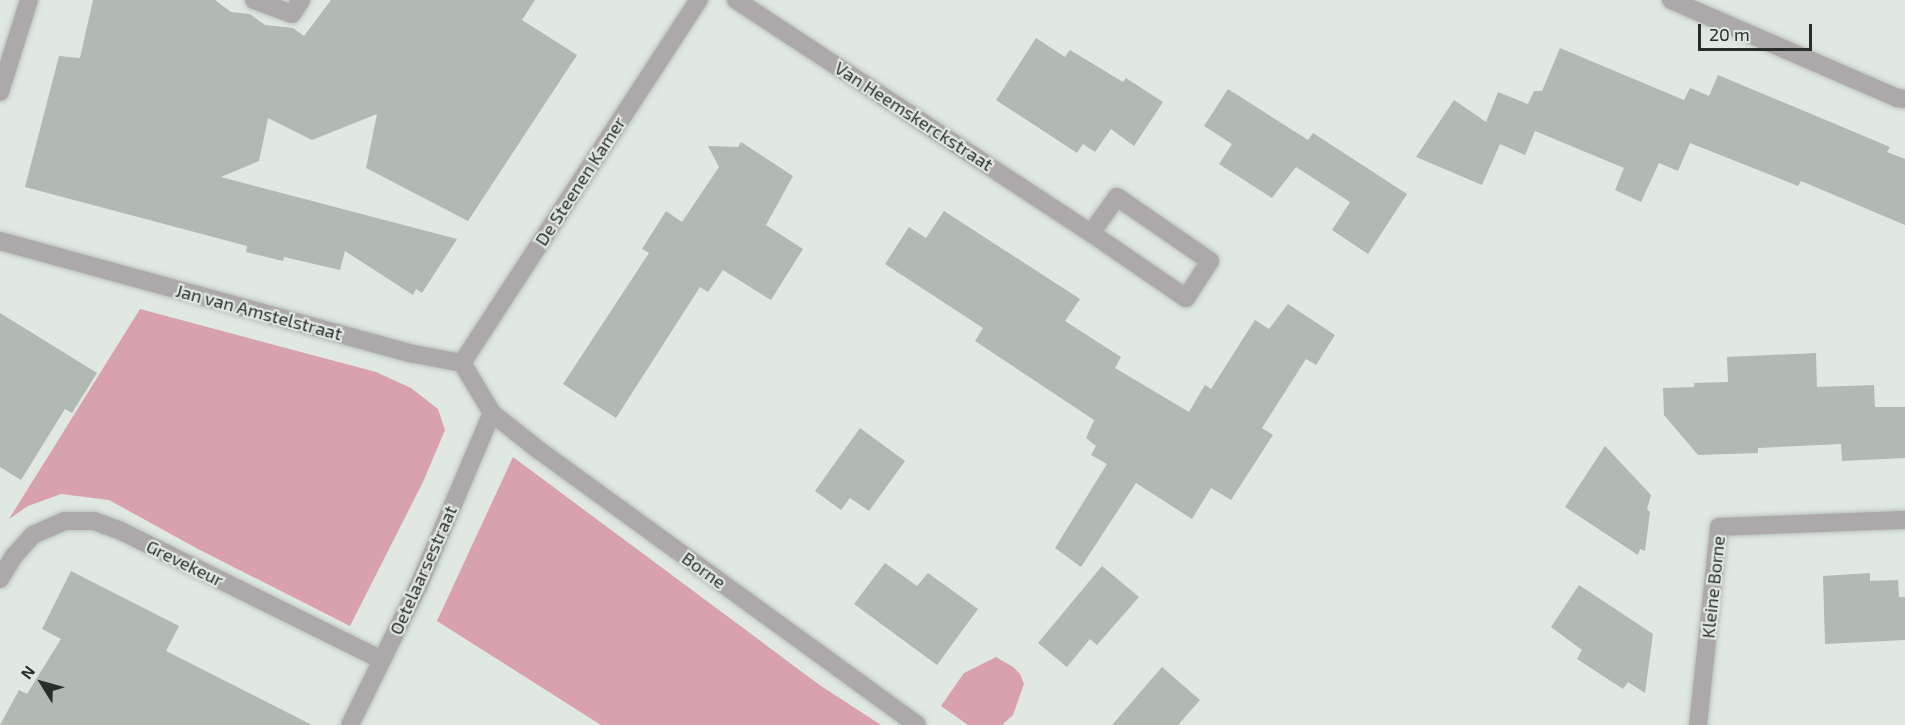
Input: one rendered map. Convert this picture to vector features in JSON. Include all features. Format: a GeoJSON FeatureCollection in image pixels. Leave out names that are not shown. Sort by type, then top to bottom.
{"type":"FeatureCollection","features":[{"type":"Feature","properties":{"kind":"street"},"geometry":{"type":"LineString","coordinates":[[0,92],[29,0]]}},
{"type":"Feature","properties":{"kind":"street"},"geometry":{"type":"LineString","coordinates":[[254,0],[292,14],[301,0]]}},
{"type":"Feature","properties":{"kind":"street","name":"De Steenen Kamer"},"geometry":{"type":"LineString","coordinates":[[462,363],[699,0]]}},
{"type":"Feature","properties":{"kind":"street","name":"Van Heemskerckstraat"},"geometry":{"type":"LineString","coordinates":[[736,0],[1186,298],[1210,261],[1117,197],[1091,233]]}},
{"type":"Feature","properties":{"kind":"street"},"geometry":{"type":"LineString","coordinates":[[1671,0],[1897,98],[1905,99]]}},
{"type":"Feature","properties":{"kind":"street","name":"Jan van Amstelstraat"},"geometry":{"type":"LineString","coordinates":[[0,241],[414,354],[462,363]]}},
{"type":"Feature","properties":{"kind":"street"},"geometry":{"type":"LineString","coordinates":[[462,363],[492,412]]}},
{"type":"Feature","properties":{"kind":"street","name":"Oetelaarsestraat"},"geometry":{"type":"LineString","coordinates":[[350,725],[417,587],[492,412]]}},
{"type":"Feature","properties":{"kind":"street","name":"Borne"},"geometry":{"type":"LineString","coordinates":[[492,412],[536,448],[917,725]]}},
{"type":"Feature","properties":{"kind":"street","name":"Kleine Borne"},"geometry":{"type":"LineString","coordinates":[[1698,725],[1719,527],[1905,520]]}},
{"type":"Feature","properties":{"kind":"street","name":"Grevekeur"},"geometry":{"type":"LineString","coordinates":[[0,579],[33,535],[65,521],[94,521],[129,535],[382,660]]}},
{"type":"Feature","properties":{"kind":"shaded area"},"geometry":{"type":"Polygon","coordinates":[[[140,309],[376,372],[411,388],[438,409],[445,430],[423,482],[350,626],[198,549],[109,500],[61,494],[28,506],[9,519],[140,309]]]}},
{"type":"Feature","properties":{"kind":"shaded area"},"geometry":{"type":"Polygon","coordinates":[[[513,457],[821,686],[881,725],[601,725],[437,621],[513,457]]]}},
{"type":"Feature","properties":{"kind":"shaded area"},"geometry":{"type":"Polygon","coordinates":[[[996,657],[1013,667],[1020,674],[1024,684],[1013,715],[1002,725],[968,725],[941,706],[964,673],[996,657]]]}},
{"type":"Feature","properties":{"kind":"building"},"geometry":{"type":"Polygon","coordinates":[[[93,0],[215,0],[231,12],[250,14],[265,25],[293,28],[304,36],[331,0],[535,0],[522,20],[577,55],[468,221],[366,168],[377,114],[312,140],[268,118],[259,161],[221,177],[457,239],[422,293],[416,289],[413,295],[345,251],[340,270],[284,257],[283,261],[246,252],[247,246],[25,187],[59,56],[80,58],[93,0]]]}},
{"type":"Feature","properties":{"kind":"building"},"geometry":{"type":"Polygon","coordinates":[[[1036,38],[1065,57],[1070,50],[1123,82],[1126,78],[1163,102],[1134,146],[1111,129],[1095,152],[1083,144],[1077,153],[996,100],[1036,38]]]}},
{"type":"Feature","properties":{"kind":"building"},"geometry":{"type":"Polygon","coordinates":[[[1560,48],[1684,100],[1690,88],[1709,96],[1718,75],[1890,147],[1887,152],[1905,159],[1905,225],[1801,181],[1798,186],[1690,143],[1678,171],[1659,163],[1641,202],[1615,190],[1624,168],[1535,131],[1525,155],[1500,144],[1482,185],[1416,157],[1454,100],[1486,122],[1498,92],[1528,104],[1534,91],[1542,91],[1560,48]]]}},
{"type":"Feature","properties":{"kind":"building"},"geometry":{"type":"Polygon","coordinates":[[[1228,89],[1308,140],[1313,133],[1407,194],[1368,254],[1332,230],[1350,202],[1296,167],[1272,198],[1219,164],[1232,144],[1204,126],[1228,89]]]}},
{"type":"Feature","properties":{"kind":"building"},"geometry":{"type":"Polygon","coordinates":[[[741,142],[793,176],[766,225],[803,249],[771,300],[723,270],[708,292],[700,287],[616,418],[563,384],[649,253],[642,249],[666,211],[682,222],[719,167],[708,146],[738,147],[741,142]]]}},
{"type":"Feature","properties":{"kind":"building"},"geometry":{"type":"Polygon","coordinates":[[[944,211],[1080,299],[1065,321],[1121,357],[1115,368],[1189,412],[1205,385],[1211,389],[1255,320],[1269,329],[1288,304],[1335,335],[1316,365],[1306,359],[1262,428],[1273,435],[1231,500],[1211,488],[1192,519],[1136,483],[1081,567],[1055,548],[1107,464],[1091,455],[1096,446],[1086,438],[1094,420],[975,341],[983,328],[885,264],[909,227],[926,238],[944,211]]]}},
{"type":"Feature","properties":{"kind":"building"},"geometry":{"type":"Polygon","coordinates":[[[0,313],[97,373],[72,413],[65,409],[21,480],[0,467],[0,313]]]}},
{"type":"Feature","properties":{"kind":"building"},"geometry":{"type":"Polygon","coordinates":[[[1816,353],[1817,387],[1874,385],[1875,407],[1905,407],[1905,458],[1842,461],[1841,444],[1758,448],[1758,453],[1698,455],[1664,415],[1663,388],[1694,387],[1694,383],[1728,382],[1727,357],[1816,353]]]}},
{"type":"Feature","properties":{"kind":"building"},"geometry":{"type":"Polygon","coordinates":[[[860,428],[905,461],[869,511],[850,498],[841,510],[815,491],[860,428]]]}},
{"type":"Feature","properties":{"kind":"building"},"geometry":{"type":"Polygon","coordinates":[[[1605,446],[1651,495],[1647,509],[1650,512],[1645,551],[1640,549],[1638,555],[1565,507],[1605,446]]]}},
{"type":"Feature","properties":{"kind":"building"},"geometry":{"type":"Polygon","coordinates":[[[885,563],[917,586],[928,573],[978,609],[937,665],[854,604],[885,563]]]}},
{"type":"Feature","properties":{"kind":"building"},"geometry":{"type":"Polygon","coordinates":[[[1102,566],[1139,597],[1097,645],[1090,639],[1067,667],[1038,643],[1102,566]]]}},
{"type":"Feature","properties":{"kind":"building"},"geometry":{"type":"Polygon","coordinates":[[[71,571],[179,626],[166,651],[312,725],[0,725],[19,690],[27,694],[61,639],[42,629],[71,571]]]}},
{"type":"Feature","properties":{"kind":"building"},"geometry":{"type":"Polygon","coordinates":[[[1870,573],[1870,581],[1898,580],[1899,597],[1905,597],[1905,640],[1825,644],[1823,576],[1870,573]]]}},
{"type":"Feature","properties":{"kind":"building"},"geometry":{"type":"Polygon","coordinates":[[[1579,585],[1653,634],[1645,693],[1628,682],[1623,689],[1577,659],[1582,650],[1551,627],[1579,585]]]}},
{"type":"Feature","properties":{"kind":"building"},"geometry":{"type":"Polygon","coordinates":[[[1162,667],[1200,700],[1178,725],[1112,725],[1162,667]]]}}]}
